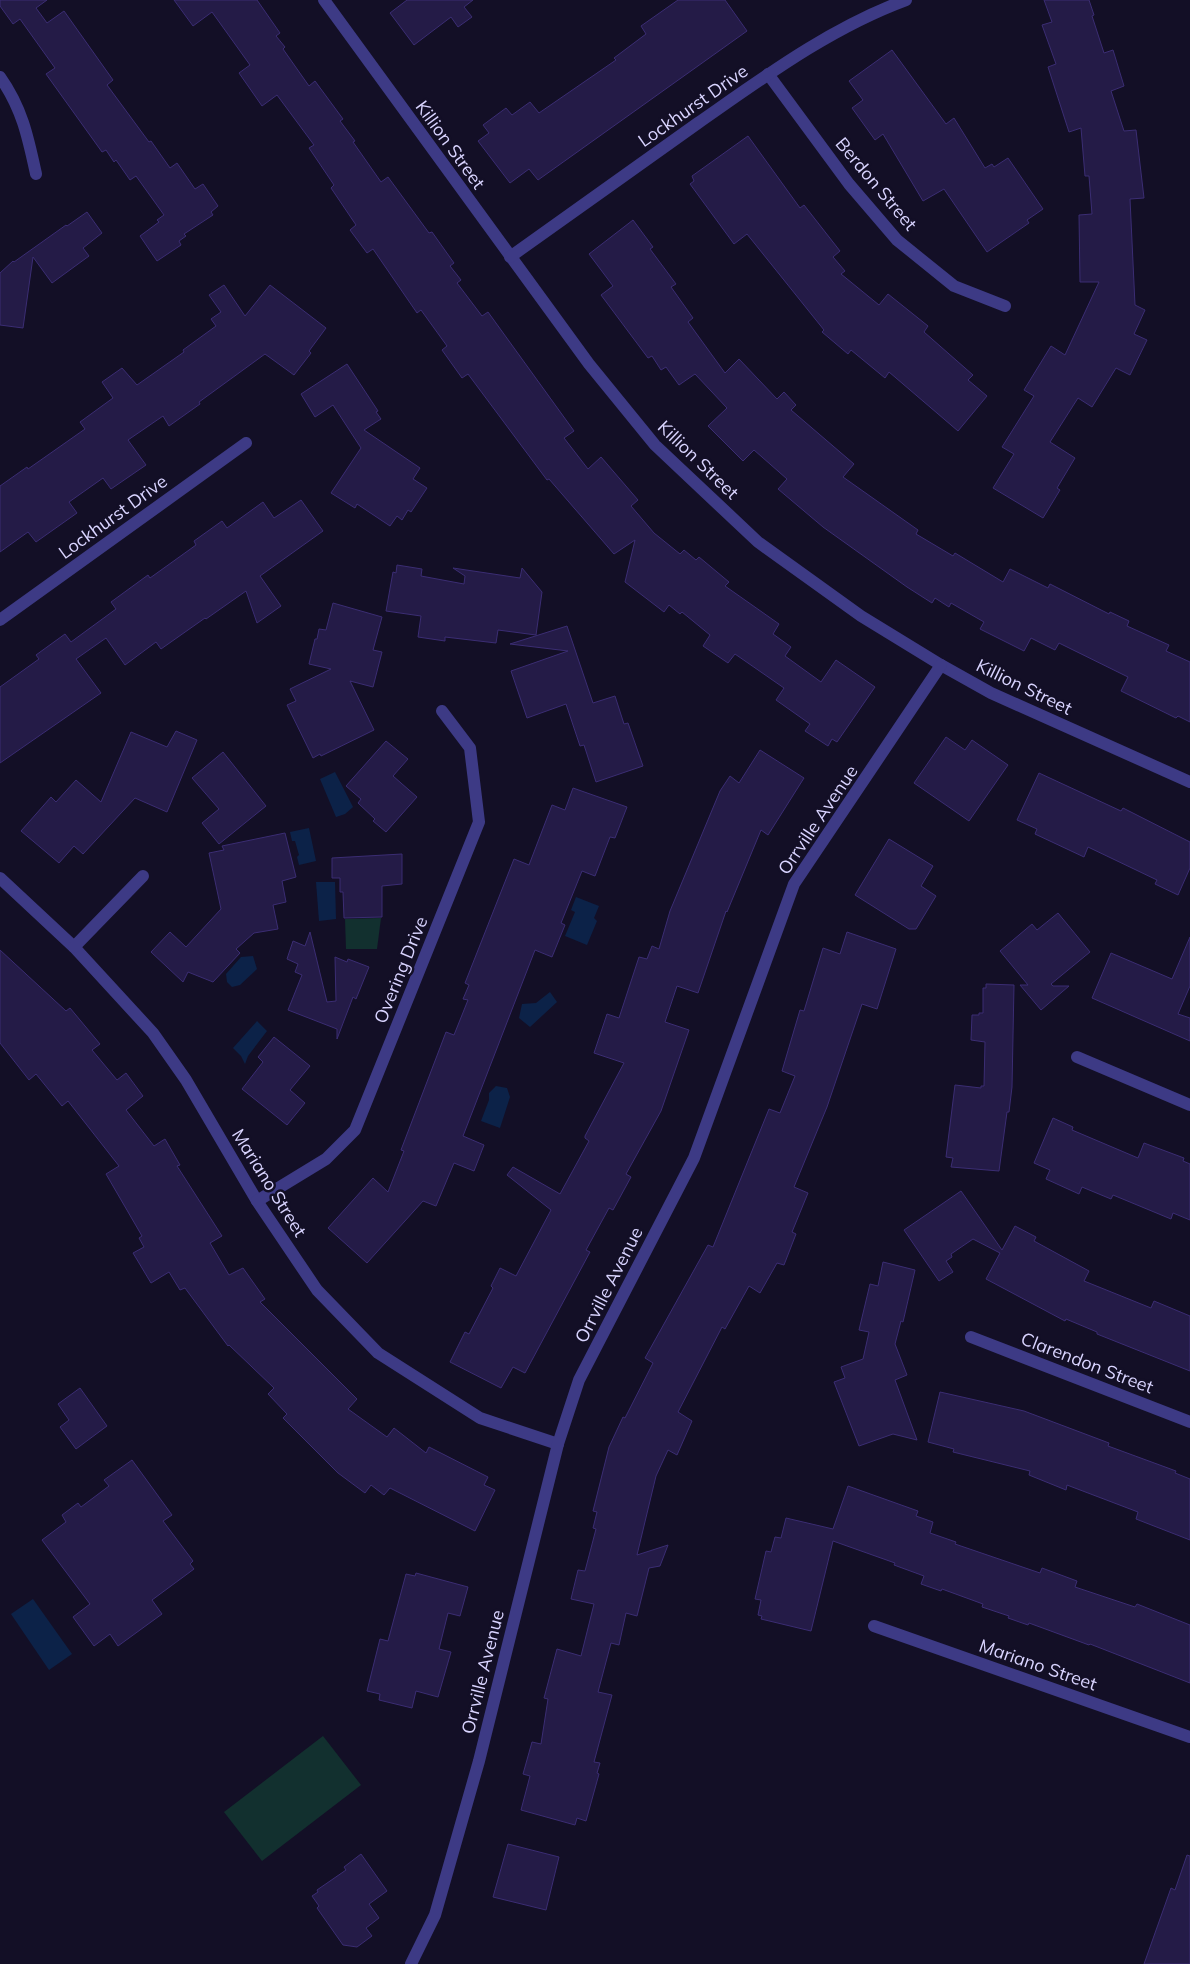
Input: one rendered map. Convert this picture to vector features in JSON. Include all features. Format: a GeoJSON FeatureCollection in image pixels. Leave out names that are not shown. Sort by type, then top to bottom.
{"type":"FeatureCollection","features":[{"type":"Feature","properties":{"kind":"street","name":"Killion Street"},"geometry":{"type":"LineString","coordinates":[[324,0],[589,364],[655,445],[758,542],[861,616],[941,665],[991,692],[1190,782]]}},
{"type":"Feature","properties":{"kind":"street","name":"Lockhurst Drive"},"geometry":{"type":"LineString","coordinates":[[510,257],[768,74],[822,40],[883,8],[906,0]]}},
{"type":"Feature","properties":{"kind":"street","name":"Berdon Street"},"geometry":{"type":"LineString","coordinates":[[768,74],[849,184],[897,240],[954,286],[1005,306]]}},
{"type":"Feature","properties":{"kind":"street"},"geometry":{"type":"LineString","coordinates":[[0,77],[9,90],[25,123],[36,174]]}},
{"type":"Feature","properties":{"kind":"street","name":"Lockhurst Drive"},"geometry":{"type":"LineString","coordinates":[[0,620],[246,443]]}},
{"type":"Feature","properties":{"kind":"street","name":"Orrville Avenue"},"geometry":{"type":"LineString","coordinates":[[411,1964],[435,1915],[479,1760],[558,1444],[579,1380],[694,1158],[794,884],[941,665]]}},
{"type":"Feature","properties":{"kind":"street","name":"Overing Drive"},"geometry":{"type":"LineString","coordinates":[[257,1202],[326,1159],[356,1130],[479,822],[470,748],[442,711]]}},
{"type":"Feature","properties":{"kind":"street"},"geometry":{"type":"LineString","coordinates":[[74,947],[143,876]]}},
{"type":"Feature","properties":{"kind":"street","name":"Mariano Street"},"geometry":{"type":"LineString","coordinates":[[0,878],[74,947],[153,1033],[186,1080],[257,1202],[317,1290],[378,1353],[480,1418],[558,1444]]}},
{"type":"Feature","properties":{"kind":"street"},"geometry":{"type":"LineString","coordinates":[[1077,1057],[1190,1105]]}},
{"type":"Feature","properties":{"kind":"street","name":"Clarendon Street"},"geometry":{"type":"LineString","coordinates":[[971,1337],[1190,1422]]}},
{"type":"Feature","properties":{"kind":"street","name":"Mariano Street"},"geometry":{"type":"LineString","coordinates":[[874,1626],[1190,1737]]}},
{"type":"Feature","properties":{"kind":"green space"},"geometry":{"type":"Polygon","coordinates":[[[381,918],[377,949],[346,949],[345,919],[381,918]]]}},
{"type":"Feature","properties":{"kind":"green space"},"geometry":{"type":"Polygon","coordinates":[[[323,1736],[361,1785],[262,1861],[224,1812],[323,1736]]]}},
{"type":"Feature","properties":{"kind":"water"},"geometry":{"type":"Polygon","coordinates":[[[335,772],[353,807],[345,814],[336,817],[320,779],[335,772]]]}},
{"type":"Feature","properties":{"kind":"water"},"geometry":{"type":"Polygon","coordinates":[[[309,828],[316,861],[299,865],[297,857],[299,855],[290,832],[309,828]]]}},
{"type":"Feature","properties":{"kind":"water"},"geometry":{"type":"Polygon","coordinates":[[[316,882],[335,882],[336,919],[319,921],[316,882]]]}},
{"type":"Feature","properties":{"kind":"water"},"geometry":{"type":"Polygon","coordinates":[[[576,897],[599,906],[594,918],[597,921],[587,945],[565,936],[575,912],[571,910],[576,897]]]}},
{"type":"Feature","properties":{"kind":"water"},"geometry":{"type":"Polygon","coordinates":[[[253,956],[257,969],[240,985],[232,987],[227,982],[226,974],[241,957],[253,956]]]}},
{"type":"Feature","properties":{"kind":"water"},"geometry":{"type":"Polygon","coordinates":[[[550,992],[557,1002],[530,1027],[519,1018],[522,1004],[536,1003],[550,992]]]}},
{"type":"Feature","properties":{"kind":"water"},"geometry":{"type":"Polygon","coordinates":[[[257,1021],[267,1031],[248,1056],[245,1064],[241,1056],[233,1048],[257,1021]]]}},
{"type":"Feature","properties":{"kind":"water"},"geometry":{"type":"Polygon","coordinates":[[[496,1086],[507,1088],[510,1097],[500,1128],[481,1121],[489,1100],[489,1093],[496,1086]]]}},
{"type":"Feature","properties":{"kind":"water"},"geometry":{"type":"Polygon","coordinates":[[[33,1599],[72,1654],[49,1670],[11,1614],[33,1599]]]}},
{"type":"Feature","properties":{"kind":"building"},"geometry":{"type":"Polygon","coordinates":[[[0,0],[47,0],[36,8],[47,23],[64,11],[113,80],[107,85],[149,142],[151,141],[170,168],[177,163],[195,189],[203,184],[218,206],[211,212],[213,215],[184,234],[186,236],[179,241],[181,245],[157,261],[140,236],[159,222],[157,220],[164,215],[136,176],[130,180],[116,160],[114,162],[106,150],[102,152],[46,74],[55,68],[20,19],[13,24],[0,6],[0,0]]]}},
{"type":"Feature","properties":{"kind":"building"},"geometry":{"type":"Polygon","coordinates":[[[174,0],[257,0],[280,33],[276,36],[285,47],[283,49],[309,86],[315,81],[343,119],[340,121],[381,182],[388,177],[429,233],[432,232],[454,263],[450,266],[461,280],[457,283],[482,316],[488,312],[574,431],[564,438],[588,469],[601,457],[638,500],[631,506],[654,533],[680,554],[684,550],[696,560],[699,557],[729,582],[725,586],[779,624],[773,634],[791,647],[785,656],[821,682],[836,660],[875,687],[837,742],[832,739],[828,746],[805,731],[810,724],[776,700],[784,688],[735,654],[728,663],[703,646],[710,635],[682,612],[680,614],[669,605],[664,612],[625,582],[635,540],[614,554],[549,479],[547,480],[468,374],[462,378],[442,350],[447,346],[421,310],[417,313],[373,249],[367,253],[350,230],[356,225],[331,188],[334,185],[309,148],[314,145],[277,95],[262,106],[239,73],[250,65],[212,12],[193,26],[174,0]]]}},
{"type":"Feature","properties":{"kind":"building"},"geometry":{"type":"Polygon","coordinates":[[[407,0],[473,0],[464,7],[472,17],[458,27],[451,17],[414,45],[390,13],[407,0]]]}},
{"type":"Feature","properties":{"kind":"building"},"geometry":{"type":"Polygon","coordinates":[[[678,0],[725,0],[747,31],[538,180],[529,169],[510,183],[478,141],[489,133],[483,125],[506,108],[512,115],[530,102],[539,113],[616,60],[614,58],[646,34],[641,26],[678,0]]]}},
{"type":"Feature","properties":{"kind":"building"},"geometry":{"type":"Polygon","coordinates":[[[1044,0],[1089,0],[1104,53],[1113,50],[1124,86],[1111,91],[1124,131],[1136,130],[1144,198],[1130,199],[1135,305],[1145,310],[1134,334],[1147,340],[1130,375],[1116,368],[1092,407],[1078,398],[1050,442],[1075,458],[1057,488],[1060,490],[1043,518],[993,488],[1014,454],[1002,447],[1034,396],[1024,390],[1051,346],[1065,355],[1099,282],[1080,282],[1079,215],[1092,214],[1089,176],[1085,176],[1081,128],[1069,132],[1048,67],[1056,64],[1042,25],[1052,22],[1044,0]]]}},
{"type":"Feature","properties":{"kind":"building"},"geometry":{"type":"Polygon","coordinates":[[[892,50],[946,124],[954,118],[985,168],[992,164],[994,167],[1008,158],[1043,209],[1027,220],[1029,223],[987,252],[944,189],[923,201],[883,134],[875,140],[852,108],[863,100],[849,81],[892,50]]]}},
{"type":"Feature","properties":{"kind":"building"},"geometry":{"type":"Polygon","coordinates":[[[748,136],[800,208],[804,205],[840,251],[833,257],[845,271],[841,274],[879,305],[888,294],[928,326],[924,332],[973,375],[968,380],[987,396],[958,431],[889,372],[885,378],[851,350],[848,354],[822,332],[824,330],[747,234],[734,244],[690,184],[694,181],[692,176],[748,136]]]}},
{"type":"Feature","properties":{"kind":"building"},"geometry":{"type":"Polygon","coordinates":[[[87,212],[102,233],[83,248],[89,256],[52,283],[33,257],[23,328],[0,325],[0,273],[13,261],[87,212]]]}},
{"type":"Feature","properties":{"kind":"building"},"geometry":{"type":"Polygon","coordinates":[[[633,220],[653,247],[650,249],[676,284],[671,287],[693,318],[688,322],[725,373],[739,359],[777,399],[784,392],[796,405],[791,410],[854,464],[843,477],[918,530],[916,534],[953,556],[955,553],[1003,582],[1010,569],[1048,588],[1050,584],[1109,614],[1110,612],[1129,621],[1127,626],[1169,645],[1166,651],[1190,662],[1190,722],[1178,716],[1176,718],[1121,691],[1128,677],[1059,643],[1055,650],[1031,638],[1024,651],[980,629],[984,622],[951,603],[949,607],[935,598],[932,603],[823,527],[778,489],[787,479],[754,450],[743,461],[708,426],[727,408],[695,374],[679,385],[666,367],[661,370],[652,356],[648,358],[601,295],[613,286],[589,254],[633,220]]]}},
{"type":"Feature","properties":{"kind":"building"},"geometry":{"type":"Polygon","coordinates":[[[224,285],[245,316],[270,285],[326,328],[309,351],[311,353],[294,375],[265,354],[169,426],[163,416],[128,440],[146,465],[111,489],[103,478],[69,502],[77,513],[36,542],[28,532],[0,552],[0,486],[85,429],[80,422],[113,398],[102,382],[122,368],[137,385],[184,352],[183,350],[216,326],[211,319],[221,312],[209,295],[224,285]]]}},
{"type":"Feature","properties":{"kind":"building"},"geometry":{"type":"Polygon","coordinates":[[[347,364],[378,411],[376,412],[381,419],[364,430],[420,468],[413,479],[427,488],[411,512],[408,510],[402,520],[397,516],[390,526],[357,504],[355,508],[331,493],[361,448],[333,405],[315,417],[301,394],[347,364]]]}},
{"type":"Feature","properties":{"kind":"building"},"geometry":{"type":"Polygon","coordinates":[[[301,500],[323,531],[260,576],[281,606],[257,623],[246,591],[161,649],[156,642],[125,665],[106,638],[76,659],[101,693],[0,763],[0,687],[39,659],[36,655],[65,634],[71,642],[116,609],[111,602],[148,575],[150,578],[196,545],[194,541],[222,521],[227,528],[263,502],[274,518],[301,500]]]}},
{"type":"Feature","properties":{"kind":"building"},"geometry":{"type":"Polygon","coordinates":[[[397,565],[422,569],[421,576],[464,584],[465,576],[453,568],[520,578],[522,568],[542,592],[536,635],[498,630],[496,643],[445,637],[445,641],[418,637],[421,616],[386,611],[393,572],[396,573],[397,565]]]}},
{"type":"Feature","properties":{"kind":"building"},"geometry":{"type":"Polygon","coordinates":[[[333,603],[382,617],[373,650],[382,652],[373,687],[350,681],[374,730],[321,756],[320,754],[313,758],[287,705],[296,701],[290,689],[331,669],[309,664],[315,639],[317,639],[319,629],[326,630],[333,603]]]}},
{"type":"Feature","properties":{"kind":"building"},"geometry":{"type":"Polygon","coordinates":[[[567,626],[593,703],[615,696],[624,724],[628,723],[643,766],[596,782],[584,745],[580,746],[566,704],[527,718],[511,671],[568,651],[510,644],[567,626]]]}},
{"type":"Feature","properties":{"kind":"building"},"geometry":{"type":"Polygon","coordinates":[[[176,731],[197,740],[167,812],[135,798],[83,854],[74,846],[59,863],[21,831],[51,797],[56,802],[76,780],[101,802],[131,732],[167,747],[176,731]]]}},
{"type":"Feature","properties":{"kind":"building"},"geometry":{"type":"Polygon","coordinates":[[[946,737],[965,750],[972,740],[1008,765],[969,821],[914,783],[946,737]]]}},
{"type":"Feature","properties":{"kind":"building"},"geometry":{"type":"Polygon","coordinates":[[[386,741],[408,759],[393,776],[417,797],[386,832],[373,821],[375,819],[358,803],[361,799],[346,786],[386,741]]]}},
{"type":"Feature","properties":{"kind":"building"},"geometry":{"type":"Polygon","coordinates":[[[760,750],[804,778],[768,835],[761,830],[726,911],[698,993],[677,986],[665,1022],[689,1030],[661,1111],[626,1174],[631,1177],[613,1210],[609,1208],[586,1250],[590,1252],[525,1373],[513,1367],[501,1388],[450,1362],[465,1332],[469,1334],[493,1288],[491,1286],[500,1268],[516,1276],[551,1210],[507,1175],[513,1167],[560,1194],[589,1141],[585,1136],[624,1063],[594,1053],[607,1014],[619,1018],[639,957],[647,959],[652,946],[659,949],[670,911],[720,791],[730,776],[739,783],[760,750]]]}},
{"type":"Feature","properties":{"kind":"building"},"geometry":{"type":"Polygon","coordinates":[[[223,752],[266,806],[219,844],[202,823],[219,809],[192,778],[223,752]]]}},
{"type":"Feature","properties":{"kind":"building"},"geometry":{"type":"Polygon","coordinates":[[[1039,773],[1121,811],[1123,808],[1190,842],[1190,868],[1178,895],[1155,884],[1157,880],[1088,847],[1084,857],[1035,834],[1037,829],[1017,820],[1039,773]]]}},
{"type":"Feature","properties":{"kind":"building"},"geometry":{"type":"Polygon","coordinates":[[[573,788],[627,807],[615,838],[610,837],[595,876],[582,871],[561,923],[565,925],[552,957],[535,950],[463,1136],[484,1145],[474,1171],[454,1163],[436,1206],[423,1201],[367,1263],[328,1228],[373,1178],[388,1192],[404,1151],[401,1150],[446,1032],[454,1035],[468,1000],[463,999],[469,985],[465,983],[514,859],[529,865],[552,805],[565,810],[573,788]]]}},
{"type":"Feature","properties":{"kind":"building"},"geometry":{"type":"Polygon","coordinates":[[[285,833],[296,877],[282,881],[286,902],[273,905],[278,929],[254,933],[236,949],[240,953],[213,982],[188,972],[183,982],[151,952],[170,932],[186,947],[221,909],[209,853],[224,850],[222,846],[285,833]]]}},
{"type":"Feature","properties":{"kind":"building"},"geometry":{"type":"Polygon","coordinates":[[[889,839],[933,866],[921,886],[936,896],[916,929],[909,929],[855,895],[889,839]]]}},
{"type":"Feature","properties":{"kind":"building"},"geometry":{"type":"Polygon","coordinates":[[[402,854],[402,884],[382,886],[382,917],[344,918],[343,892],[340,892],[340,878],[332,878],[332,858],[402,854]]]}},
{"type":"Feature","properties":{"kind":"building"},"geometry":{"type":"Polygon","coordinates":[[[1058,913],[1090,952],[1051,984],[1053,986],[1069,986],[1041,1010],[1020,985],[1028,985],[1000,951],[1032,924],[1037,930],[1058,913]]]}},
{"type":"Feature","properties":{"kind":"building"},"geometry":{"type":"Polygon","coordinates":[[[310,932],[327,1002],[336,1001],[335,957],[347,962],[348,959],[369,967],[356,999],[353,997],[337,1039],[337,1029],[288,1010],[302,975],[295,972],[298,964],[287,959],[293,941],[305,946],[310,932]]]}},
{"type":"Feature","properties":{"kind":"building"},"geometry":{"type":"Polygon","coordinates":[[[847,932],[896,949],[877,1009],[862,1004],[827,1107],[794,1187],[808,1193],[792,1232],[796,1234],[784,1265],[777,1263],[760,1293],[749,1286],[725,1329],[722,1327],[678,1412],[692,1421],[677,1455],[668,1450],[656,1476],[637,1555],[668,1545],[660,1566],[649,1568],[637,1616],[626,1613],[619,1645],[611,1643],[598,1692],[612,1695],[594,1762],[600,1763],[597,1773],[599,1774],[586,1821],[577,1818],[575,1825],[521,1810],[530,1776],[523,1774],[532,1742],[541,1744],[548,1699],[544,1698],[557,1649],[581,1656],[594,1604],[571,1599],[578,1570],[585,1571],[596,1529],[593,1528],[597,1512],[593,1511],[609,1447],[623,1417],[625,1418],[653,1363],[645,1358],[708,1245],[713,1247],[769,1109],[780,1113],[795,1076],[782,1071],[800,1010],[804,1011],[823,948],[840,954],[847,932]]]}},
{"type":"Feature","properties":{"kind":"building"},"geometry":{"type":"Polygon","coordinates":[[[1190,937],[1190,986],[1178,1014],[1190,1018],[1190,1041],[1092,998],[1111,953],[1172,979],[1190,937]]]}},
{"type":"Feature","properties":{"kind":"building"},"geometry":{"type":"Polygon","coordinates":[[[0,950],[66,1011],[70,1008],[100,1044],[92,1050],[117,1080],[126,1073],[143,1096],[126,1110],[154,1146],[165,1139],[180,1165],[177,1166],[222,1236],[210,1243],[229,1275],[243,1268],[265,1299],[260,1302],[357,1399],[348,1409],[387,1437],[394,1428],[426,1453],[429,1447],[488,1477],[484,1485],[495,1490],[475,1531],[390,1488],[384,1495],[371,1485],[365,1493],[338,1473],[283,1418],[287,1414],[268,1394],[274,1388],[228,1346],[185,1288],[180,1290],[169,1272],[151,1283],[133,1253],[144,1247],[139,1238],[142,1236],[106,1174],[119,1166],[68,1101],[62,1106],[36,1074],[29,1080],[0,1043],[0,950]]]}},
{"type":"Feature","properties":{"kind":"building"},"geometry":{"type":"Polygon","coordinates":[[[986,984],[1014,985],[1012,1087],[999,1171],[951,1167],[953,1158],[946,1157],[955,1085],[981,1088],[981,1086],[984,1086],[985,1042],[971,1040],[972,1015],[983,1013],[983,988],[986,988],[986,984]]]}},
{"type":"Feature","properties":{"kind":"building"},"geometry":{"type":"Polygon","coordinates":[[[274,1037],[310,1066],[290,1090],[305,1103],[287,1125],[242,1089],[263,1062],[258,1057],[274,1037]]]}},
{"type":"Feature","properties":{"kind":"building"},"geometry":{"type":"Polygon","coordinates":[[[1053,1118],[1073,1127],[1072,1130],[1138,1158],[1144,1143],[1184,1158],[1183,1161],[1190,1164],[1190,1220],[1173,1213],[1171,1219],[1113,1195],[1111,1199],[1082,1187],[1079,1194],[1046,1179],[1050,1170],[1034,1163],[1053,1118]]]}},
{"type":"Feature","properties":{"kind":"building"},"geometry":{"type":"Polygon","coordinates":[[[961,1191],[1002,1250],[1015,1226],[1036,1237],[1034,1241],[1089,1271],[1084,1281],[1151,1308],[1154,1301],[1190,1316],[1190,1371],[1097,1334],[1097,1332],[1066,1319],[1065,1321],[986,1279],[1000,1253],[973,1239],[951,1254],[952,1257],[946,1261],[953,1272],[939,1281],[904,1230],[961,1191]]]}},
{"type":"Feature","properties":{"kind":"building"},"geometry":{"type":"Polygon","coordinates":[[[883,1262],[915,1270],[903,1322],[901,1321],[895,1344],[907,1375],[895,1380],[917,1440],[893,1434],[859,1446],[834,1382],[845,1378],[841,1367],[863,1359],[869,1332],[859,1330],[870,1284],[878,1286],[883,1262]]]}},
{"type":"Feature","properties":{"kind":"building"},"geometry":{"type":"Polygon","coordinates":[[[80,1388],[107,1426],[76,1449],[60,1427],[69,1420],[58,1404],[80,1388]]]}},
{"type":"Feature","properties":{"kind":"building"},"geometry":{"type":"Polygon","coordinates":[[[940,1392],[1024,1411],[1109,1443],[1108,1446],[1176,1471],[1175,1473],[1190,1479],[1190,1540],[1136,1519],[1138,1512],[1067,1485],[1066,1490],[1029,1475],[1030,1471],[953,1452],[954,1449],[928,1442],[940,1392]]]}},
{"type":"Feature","properties":{"kind":"building"},"geometry":{"type":"Polygon","coordinates":[[[132,1460],[172,1515],[163,1521],[193,1561],[190,1564],[194,1569],[152,1600],[162,1614],[118,1646],[110,1634],[94,1646],[73,1617],[90,1604],[42,1540],[66,1522],[62,1515],[78,1503],[81,1507],[109,1486],[104,1480],[132,1460]]]}},
{"type":"Feature","properties":{"kind":"building"},"geometry":{"type":"Polygon","coordinates":[[[848,1486],[918,1511],[916,1516],[933,1522],[930,1533],[956,1542],[955,1544],[1040,1573],[1042,1568],[1077,1581],[1075,1587],[1135,1607],[1137,1604],[1190,1625],[1190,1683],[1090,1644],[1029,1623],[1028,1625],[1008,1618],[1009,1616],[982,1607],[983,1604],[942,1589],[941,1591],[921,1584],[924,1576],[894,1565],[895,1563],[833,1541],[811,1631],[761,1619],[762,1616],[758,1615],[761,1600],[755,1599],[766,1551],[771,1552],[775,1537],[781,1538],[786,1518],[833,1529],[848,1486]]]}},
{"type":"Feature","properties":{"kind":"building"},"geometry":{"type":"Polygon","coordinates":[[[416,1573],[468,1587],[460,1616],[448,1613],[439,1649],[451,1652],[438,1697],[416,1691],[412,1708],[379,1700],[380,1694],[367,1691],[380,1639],[388,1641],[406,1574],[415,1576],[416,1573]]]}},
{"type":"Feature","properties":{"kind":"building"},"geometry":{"type":"Polygon","coordinates":[[[508,1844],[559,1857],[546,1910],[493,1897],[508,1844]]]}},
{"type":"Feature","properties":{"kind":"building"},"geometry":{"type":"Polygon","coordinates":[[[361,1854],[387,1891],[369,1904],[379,1918],[366,1928],[372,1936],[357,1947],[343,1945],[317,1908],[319,1906],[312,1896],[318,1892],[317,1890],[346,1870],[344,1867],[361,1854]]]}},
{"type":"Feature","properties":{"kind":"building"},"geometry":{"type":"Polygon","coordinates":[[[1187,1855],[1190,1856],[1190,1964],[1144,1964],[1171,1888],[1175,1890],[1187,1855]]]}}]}
